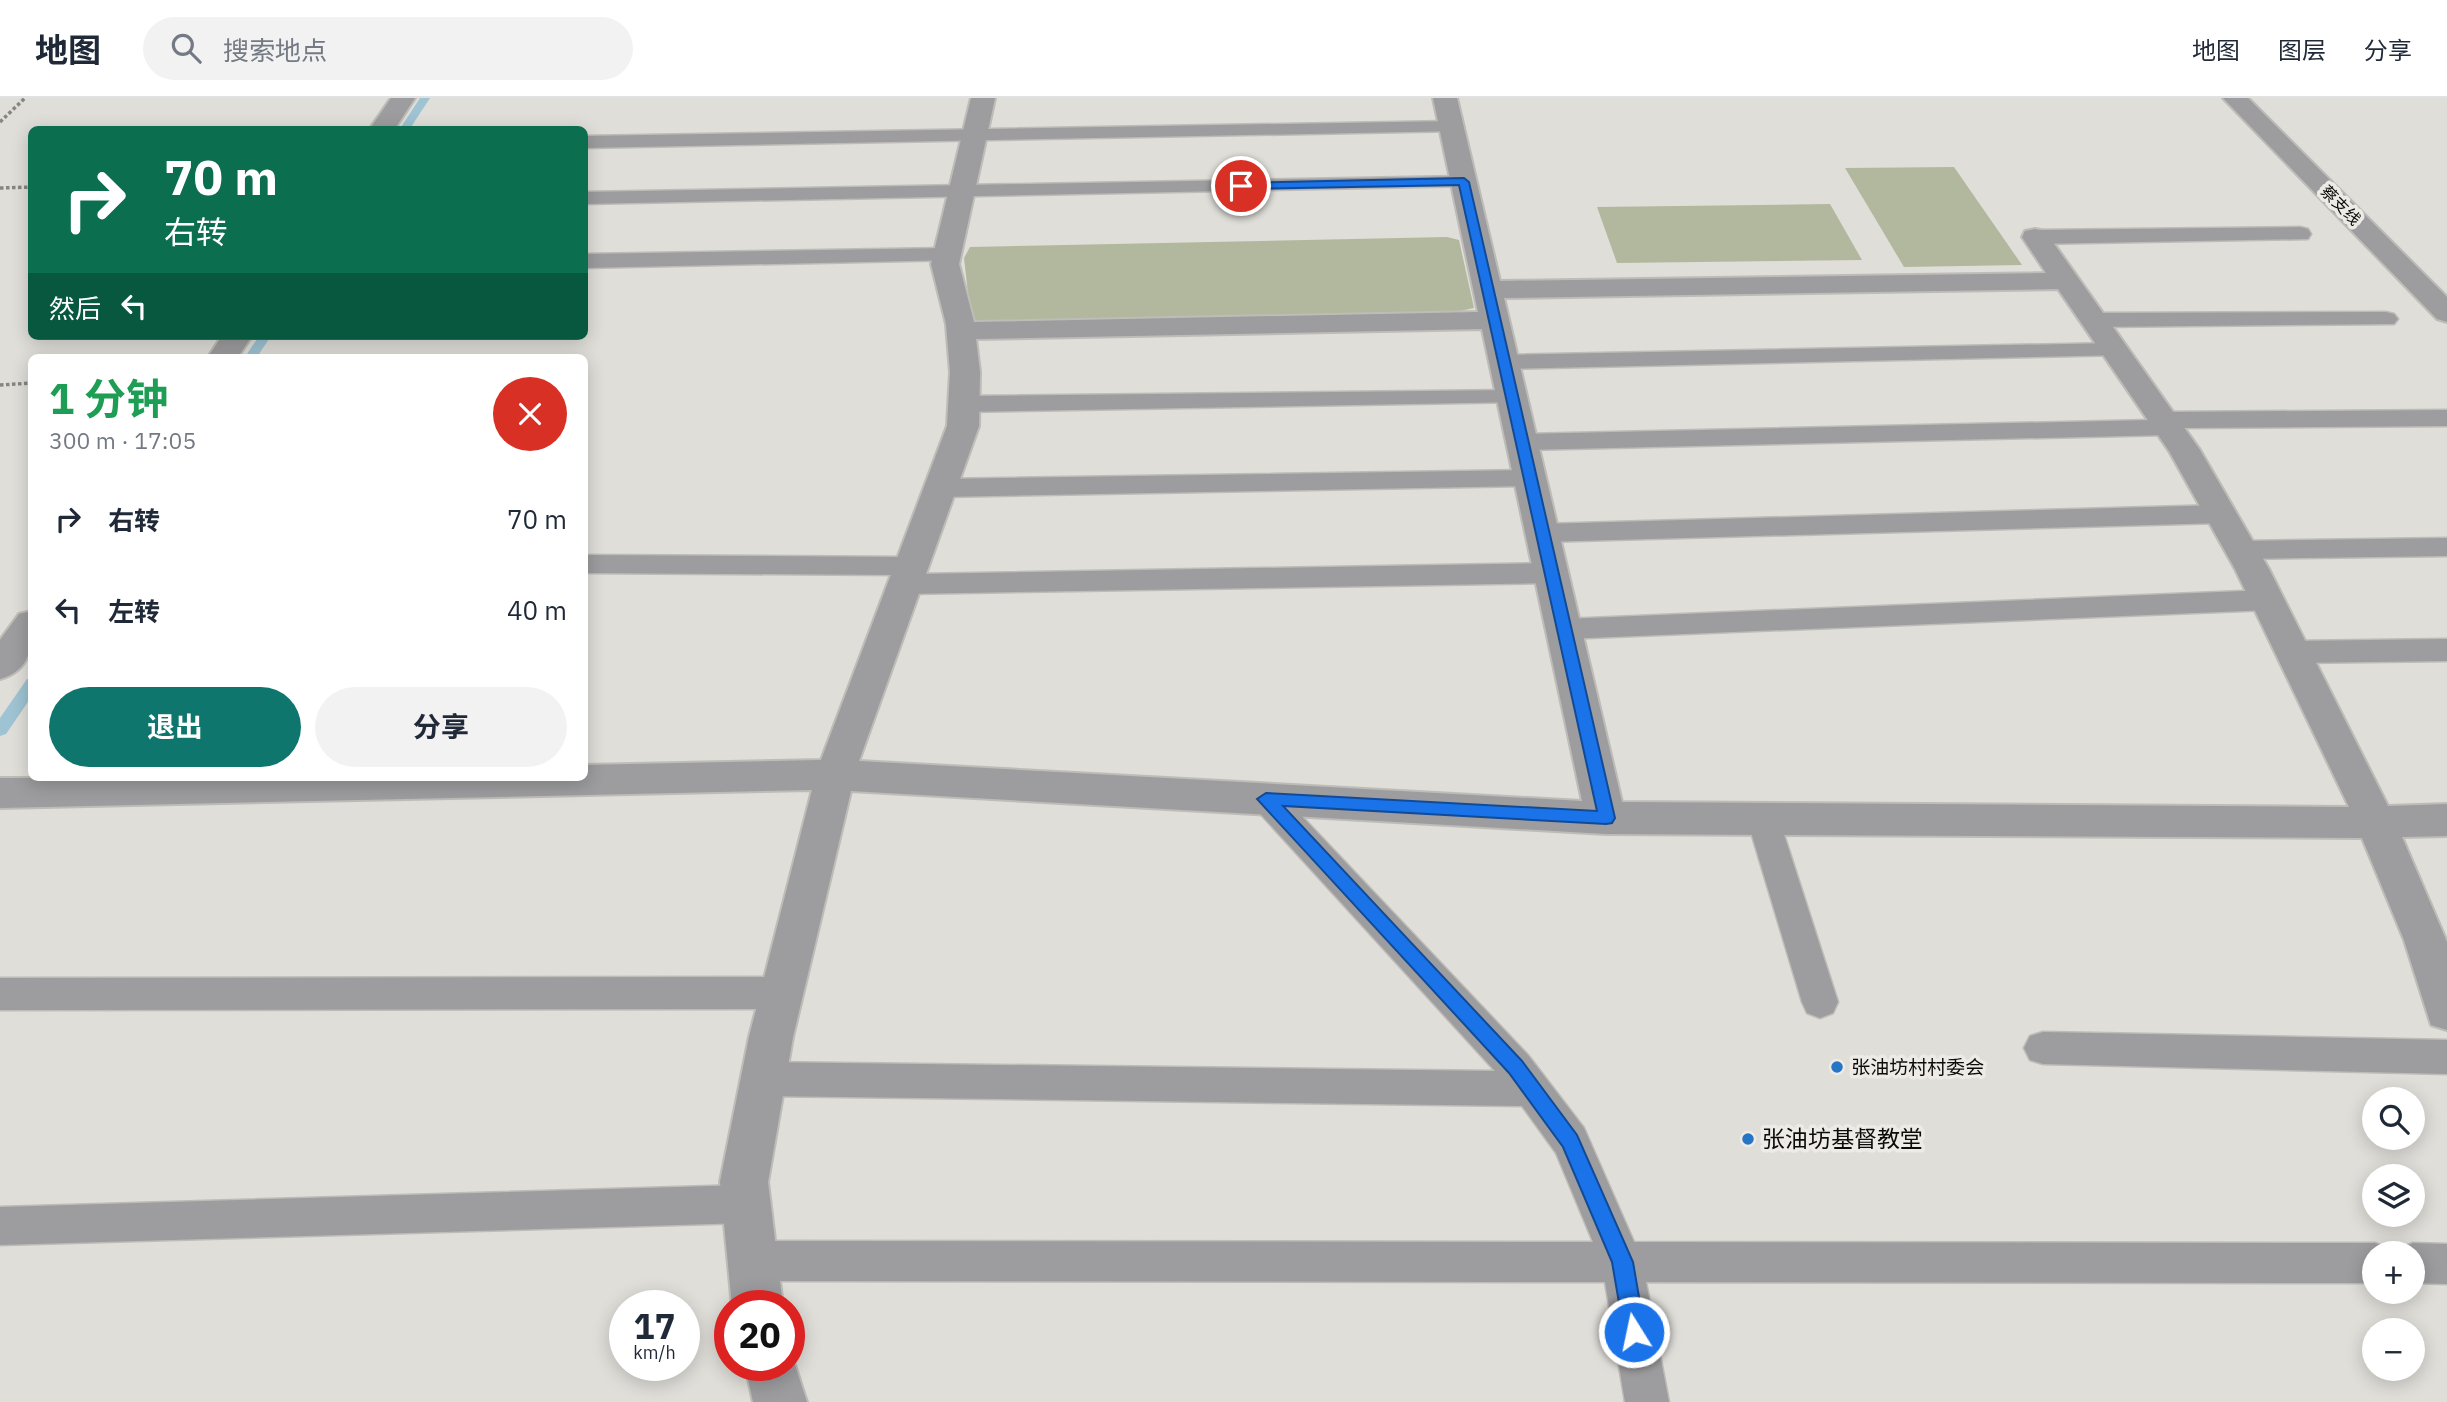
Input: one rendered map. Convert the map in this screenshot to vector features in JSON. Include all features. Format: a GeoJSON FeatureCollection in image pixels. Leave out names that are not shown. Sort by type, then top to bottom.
{"type":"FeatureCollection","features":[{"type":"Feature","properties":{"kind":"street"},"geometry":{"type":"LineString","coordinates":[[384,126],[403,98]]}},
{"type":"Feature","properties":{"kind":"street"},"geometry":{"type":"LineString","coordinates":[[756,1290],[744,1182],[782,993],[835,775],[963,426],[965,372],[961,331],[945,264],[983,98]]}},
{"type":"Feature","properties":{"kind":"street","name":"蔡支线"},"geometry":{"type":"LineString","coordinates":[[2235,98],[2447,313]]}},
{"type":"Feature","properties":{"kind":"street"},"geometry":{"type":"LineString","coordinates":[[1448,112],[1606,818]]}},
{"type":"Feature","properties":{"kind":"street"},"geometry":{"type":"LineString","coordinates":[[2035,237],[2166,424],[2242,551],[2376,822],[2425,940],[2447,1011]]}},
{"type":"Feature","properties":{"kind":"street"},"geometry":{"type":"LineString","coordinates":[[961,331],[2066,281]]}},
{"type":"Feature","properties":{"kind":"street"},"geometry":{"type":"LineString","coordinates":[[0,666],[28,628]]}},
{"type":"Feature","properties":{"kind":"street"},"geometry":{"type":"LineString","coordinates":[[588,780],[835,775],[1606,818],[2447,821]]}},
{"type":"Feature","properties":{"kind":"street"},"geometry":{"type":"LineString","coordinates":[[0,793],[557,781]]}},
{"type":"Feature","properties":{"kind":"street"},"geometry":{"type":"LineString","coordinates":[[775,1381],[780,1402]]}},
{"type":"Feature","properties":{"kind":"lane"},"geometry":{"type":"LineString","coordinates":[[588,142],[975,135],[1448,112]]}},
{"type":"Feature","properties":{"kind":"lane"},"geometry":{"type":"LineString","coordinates":[[588,198],[1464,182]]}},
{"type":"Feature","properties":{"kind":"lane"},"geometry":{"type":"LineString","coordinates":[[2035,237],[2300,234]]}},
{"type":"Feature","properties":{"kind":"lane"},"geometry":{"type":"LineString","coordinates":[[588,261],[947,256]]}},
{"type":"Feature","properties":{"kind":"lane"},"geometry":{"type":"LineString","coordinates":[[2094,320],[2386,319]]}},
{"type":"Feature","properties":{"kind":"lane"},"geometry":{"type":"LineString","coordinates":[[1504,362],[2115,350]]}},
{"type":"Feature","properties":{"kind":"lane"},"geometry":{"type":"LineString","coordinates":[[964,404],[1512,397]]}},
{"type":"Feature","properties":{"kind":"lane"},"geometry":{"type":"LineString","coordinates":[[1522,442],[2447,418]]}},
{"type":"Feature","properties":{"kind":"lane"},"geometry":{"type":"LineString","coordinates":[[941,488],[1530,478]]}},
{"type":"Feature","properties":{"kind":"lane"},"geometry":{"type":"LineString","coordinates":[[1542,533],[2221,514]]}},
{"type":"Feature","properties":{"kind":"lane"},"geometry":{"type":"LineString","coordinates":[[2242,551],[2447,547]]}},
{"type":"Feature","properties":{"kind":"lane"},"geometry":{"type":"LineString","coordinates":[[588,564],[909,575],[1551,573]]}},
{"type":"Feature","properties":{"kind":"lane"},"geometry":{"type":"LineString","coordinates":[[1564,629],[2268,600]]}},
{"type":"Feature","properties":{"kind":"lane"},"geometry":{"type":"LineString","coordinates":[[2293,652],[2447,650]]}},
{"type":"Feature","properties":{"kind":"lane"},"geometry":{"type":"LineString","coordinates":[[1266,799],[1516,1067],[1570,1141],[1622,1262],[1647,1402]]}},
{"type":"Feature","properties":{"kind":"lane"},"geometry":{"type":"LineString","coordinates":[[1763,819],[1820,1002]]}},
{"type":"Feature","properties":{"kind":"lane"},"geometry":{"type":"LineString","coordinates":[[0,994],[782,993]]}},
{"type":"Feature","properties":{"kind":"lane"},"geometry":{"type":"LineString","coordinates":[[2043,1048],[2447,1057]]}},
{"type":"Feature","properties":{"kind":"lane"},"geometry":{"type":"LineString","coordinates":[[763,1079],[1531,1089]]}},
{"type":"Feature","properties":{"kind":"lane"},"geometry":{"type":"LineString","coordinates":[[0,1226],[745,1204]]}},
{"type":"Feature","properties":{"kind":"lane"},"geometry":{"type":"LineString","coordinates":[[753,1261],[2362,1263]]}},
{"type":"Feature","properties":{"kind":"lane"},"geometry":{"type":"LineString","coordinates":[[2425,1264],[2447,1264]]}},
{"type":"Feature","properties":{"kind":"path"},"geometry":{"type":"LineString","coordinates":[[0,122],[25,98]]}},
{"type":"Feature","properties":{"kind":"path"},"geometry":{"type":"LineString","coordinates":[[0,188],[28,187]]}},
{"type":"Feature","properties":{"kind":"path"},"geometry":{"type":"LineString","coordinates":[[0,385],[28,383]]}},
{"type":"Feature","properties":{"kind":"green space"},"geometry":{"type":"Polygon","coordinates":[[[1954,167],[2022,265],[1904,267],[1845,168],[1954,167]]]}},
{"type":"Feature","properties":{"kind":"green space"},"geometry":{"type":"Polygon","coordinates":[[[1830,204],[1862,260],[1617,263],[1597,207],[1830,204]]]}},
{"type":"Feature","properties":{"kind":"green space"},"geometry":{"type":"Polygon","coordinates":[[[1447,237],[1459,240],[1474,308],[1460,311],[981,323],[971,319],[964,258],[970,247],[1447,237]]]}},
{"type":"Feature","properties":{"kind":"waterway"},"geometry":{"type":"LineString","coordinates":[[407,126],[425,98]]}},
{"type":"Feature","properties":{"kind":"waterway"},"geometry":{"type":"LineString","coordinates":[[253,354],[262,340]]}},
{"type":"Feature","properties":{"kind":"waterway"},"geometry":{"type":"LineString","coordinates":[[0,730],[28,689]]}},
{"type":"Feature","properties":{"kind":"place","name":"张油坊村村委会"},"geometry":{"type":"Point","coordinates":[1837,1067]}},
{"type":"Feature","properties":{"kind":"place","name":"张油坊基督教堂"},"geometry":{"type":"Point","coordinates":[1748,1139]}},
{"type":"Feature","properties":{"kind":"route"},"geometry":{"type":"LineString","coordinates":[[1241,186],[1464,182],[1606,818],[1266,799],[1516,1067],[1570,1141],[1622,1262],[1634,1332]]}}]}
